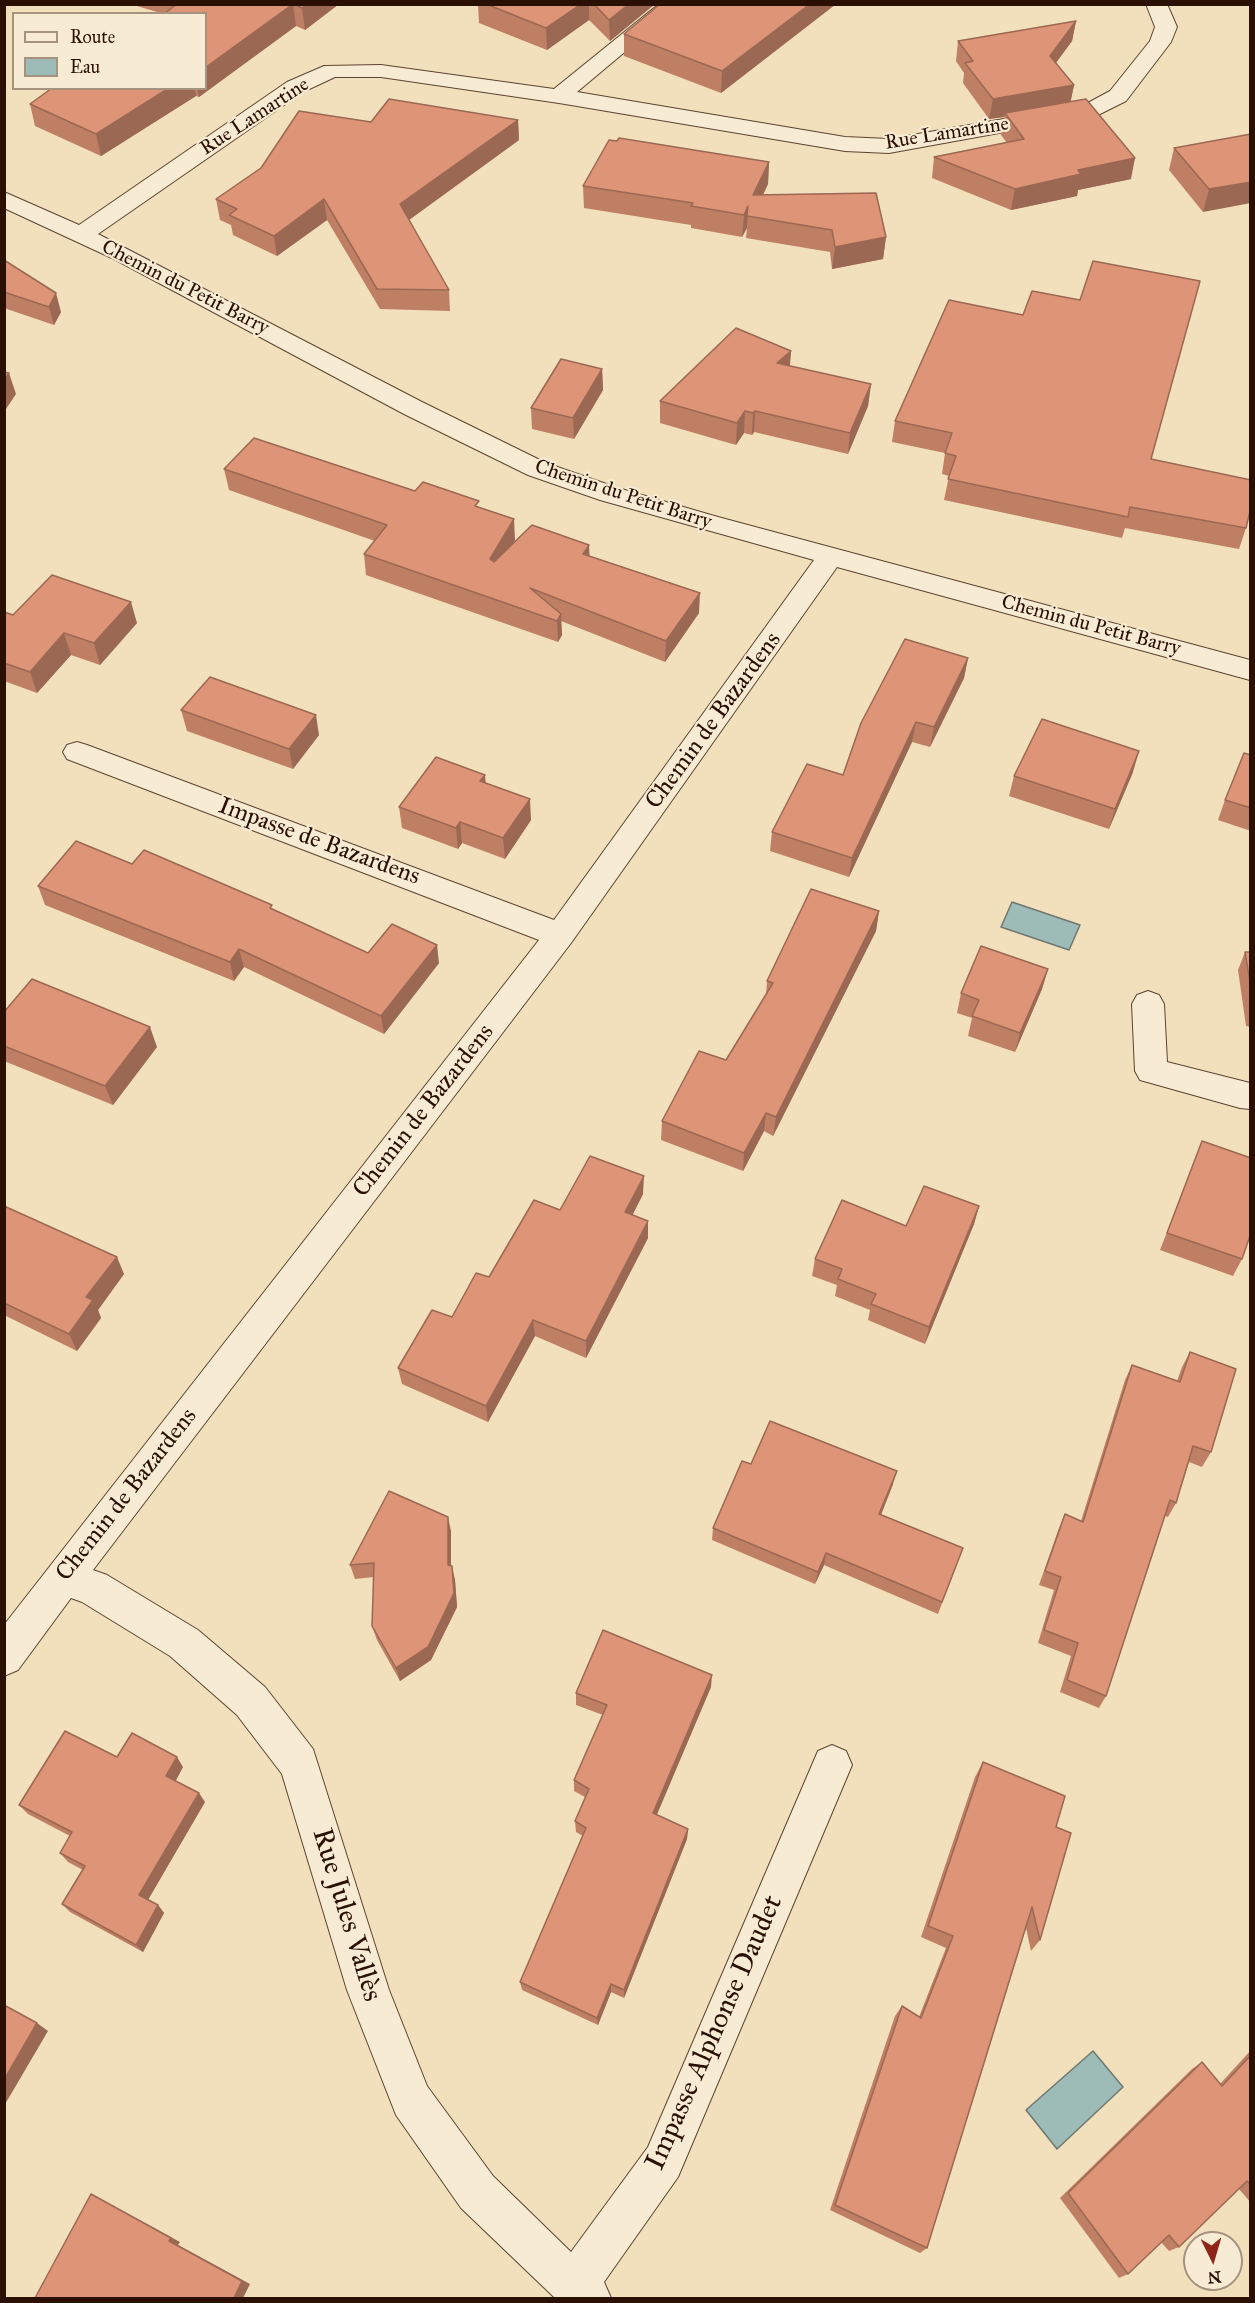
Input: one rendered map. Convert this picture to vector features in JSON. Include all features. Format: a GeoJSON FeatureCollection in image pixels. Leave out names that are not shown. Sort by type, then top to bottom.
{"type":"FeatureCollection","features":[{"type":"Feature","properties":{"kind":"street"},"geometry":{"type":"LineString","coordinates":[[559,96],[672,4]]}},
{"type":"Feature","properties":{"kind":"street","name":"Rue Lamartine"},"geometry":{"type":"LineString","coordinates":[[81,235],[296,87],[332,71],[381,71],[559,96],[845,144],[889,146],[1090,110],[1118,96],[1160,42],[1166,27],[1156,4]]}},
{"type":"Feature","properties":{"kind":"street","name":"Chemin du Petit Barry"},"geometry":{"type":"LineString","coordinates":[[4,199],[122,254],[413,408],[537,469],[609,494],[1251,670]]}},
{"type":"Feature","properties":{"kind":"street","name":"Chemin de Bazardens"},"geometry":{"type":"LineString","coordinates":[[4,1657],[561,935],[831,556]]}},
{"type":"Feature","properties":{"kind":"street","name":"Impasse de Bazardens"},"geometry":{"type":"LineString","coordinates":[[77,752],[561,935]]}},
{"type":"Feature","properties":{"kind":"street"},"geometry":{"type":"LineString","coordinates":[[1148,1004],[1151,1071],[1251,1096]]}},
{"type":"Feature","properties":{"kind":"street","name":"Rue Jules Vallès"},"geometry":{"type":"LineString","coordinates":[[64,1577],[94,1588],[184,1642],[251,1701],[299,1763],[368,1990],[411,2100],[477,2192],[582,2292]]}},
{"type":"Feature","properties":{"kind":"street","name":"Impasse Alphonse Daudet"},"geometry":{"type":"LineString","coordinates":[[582,2292],[663,2162],[832,1765]]}},
{"type":"Feature","properties":{"kind":"water"},"geometry":{"type":"Polygon","coordinates":[[[1012,902],[1080,925],[1069,950],[1001,927],[1012,902]]]}},
{"type":"Feature","properties":{"kind":"water"},"geometry":{"type":"Polygon","coordinates":[[[1093,2051],[1123,2087],[1057,2149],[1026,2110],[1093,2051]]]}},
{"type":"Feature","properties":{"kind":"building"},"geometry":{"type":"Polygon","coordinates":[[[177,4],[293,4],[207,66],[207,12],[167,12],[177,4]]]}},
{"type":"Feature","properties":{"kind":"building"},"geometry":{"type":"Polygon","coordinates":[[[293,4],[307,4],[302,8],[293,4]]]}},
{"type":"Feature","properties":{"kind":"building"},"geometry":{"type":"Polygon","coordinates":[[[486,4],[581,4],[546,28],[486,4]]]}},
{"type":"Feature","properties":{"kind":"building"},"geometry":{"type":"Polygon","coordinates":[[[594,4],[629,4],[609,20],[594,4]]]}},
{"type":"Feature","properties":{"kind":"building"},"geometry":{"type":"Polygon","coordinates":[[[660,4],[810,4],[722,71],[624,34],[660,4]]]}},
{"type":"Feature","properties":{"kind":"building"},"geometry":{"type":"Polygon","coordinates":[[[1076,21],[1050,56],[1074,85],[993,99],[965,63],[973,61],[958,41],[1076,21]]]}},
{"type":"Feature","properties":{"kind":"building"},"geometry":{"type":"Polygon","coordinates":[[[49,90],[166,90],[96,134],[30,104],[49,90]]]}},
{"type":"Feature","properties":{"kind":"building"},"geometry":{"type":"Polygon","coordinates":[[[389,99],[518,120],[400,204],[449,290],[377,289],[324,199],[274,236],[229,215],[237,209],[216,199],[261,168],[299,111],[371,122],[389,99]]]}},
{"type":"Feature","properties":{"kind":"building"},"geometry":{"type":"Polygon","coordinates":[[[1086,99],[1135,158],[1078,170],[1081,174],[1015,189],[934,157],[1024,139],[1005,113],[1086,99]]]}},
{"type":"Feature","properties":{"kind":"building"},"geometry":{"type":"Polygon","coordinates":[[[1251,134],[1251,182],[1209,189],[1174,148],[1251,134]]]}},
{"type":"Feature","properties":{"kind":"building"},"geometry":{"type":"Polygon","coordinates":[[[619,138],[769,162],[753,195],[876,193],[886,237],[835,247],[832,230],[747,216],[748,206],[744,215],[691,206],[693,203],[583,186],[609,140],[617,141],[619,138]]]}},
{"type":"Feature","properties":{"kind":"building"},"geometry":{"type":"Polygon","coordinates":[[[4,260],[56,293],[49,307],[4,292],[4,260]]]}},
{"type":"Feature","properties":{"kind":"building"},"geometry":{"type":"Polygon","coordinates":[[[1093,261],[1200,281],[1151,459],[1251,480],[1251,507],[1246,528],[1130,507],[1128,517],[948,479],[956,456],[945,453],[952,433],[895,421],[949,300],[1023,315],[1032,291],[1080,300],[1093,261]]]}},
{"type":"Feature","properties":{"kind":"building"},"geometry":{"type":"Polygon","coordinates":[[[736,328],[791,351],[777,363],[871,384],[850,433],[755,411],[753,413],[745,411],[737,423],[660,401],[736,328]]]}},
{"type":"Feature","properties":{"kind":"building"},"geometry":{"type":"Polygon","coordinates":[[[561,359],[602,369],[573,418],[531,408],[561,359]]]}},
{"type":"Feature","properties":{"kind":"building"},"geometry":{"type":"Polygon","coordinates":[[[254,438],[415,491],[423,482],[479,501],[475,506],[514,519],[490,559],[494,562],[532,525],[589,545],[583,554],[700,593],[666,641],[530,588],[561,614],[557,621],[364,554],[387,525],[224,469],[254,438]]]}},
{"type":"Feature","properties":{"kind":"building"},"geometry":{"type":"Polygon","coordinates":[[[52,575],[131,602],[94,643],[64,633],[30,672],[4,663],[4,612],[13,615],[52,575]]]}},
{"type":"Feature","properties":{"kind":"building"},"geometry":{"type":"Polygon","coordinates":[[[905,639],[968,658],[934,727],[916,722],[852,858],[772,832],[807,764],[843,775],[861,723],[905,639]]]}},
{"type":"Feature","properties":{"kind":"building"},"geometry":{"type":"Polygon","coordinates":[[[210,677],[316,715],[289,749],[181,710],[210,677]]]}},
{"type":"Feature","properties":{"kind":"building"},"geometry":{"type":"Polygon","coordinates":[[[1042,719],[1139,751],[1115,809],[1014,776],[1042,719]]]}},
{"type":"Feature","properties":{"kind":"building"},"geometry":{"type":"Polygon","coordinates":[[[1244,753],[1251,755],[1251,808],[1225,800],[1244,753]]]}},
{"type":"Feature","properties":{"kind":"building"},"geometry":{"type":"Polygon","coordinates":[[[436,757],[485,775],[480,781],[530,799],[503,838],[460,822],[456,828],[399,807],[436,757]]]}},
{"type":"Feature","properties":{"kind":"building"},"geometry":{"type":"Polygon","coordinates":[[[76,841],[132,864],[144,850],[272,905],[270,908],[368,953],[392,924],[437,945],[381,1016],[239,949],[230,962],[38,886],[76,841]]]}},
{"type":"Feature","properties":{"kind":"building"},"geometry":{"type":"Polygon","coordinates":[[[811,889],[879,911],[776,1117],[766,1113],[744,1153],[662,1121],[699,1051],[726,1060],[773,983],[767,981],[811,889]]]}},
{"type":"Feature","properties":{"kind":"building"},"geometry":{"type":"Polygon","coordinates":[[[981,946],[1048,969],[1020,1033],[972,1016],[979,1000],[961,993],[981,946]]]}},
{"type":"Feature","properties":{"kind":"building"},"geometry":{"type":"Polygon","coordinates":[[[1245,952],[1251,952],[1251,988],[1245,952]]]}},
{"type":"Feature","properties":{"kind":"building"},"geometry":{"type":"Polygon","coordinates":[[[32,979],[150,1027],[105,1086],[4,1046],[4,1012],[32,979]]]}},
{"type":"Feature","properties":{"kind":"building"},"geometry":{"type":"Polygon","coordinates":[[[1202,1141],[1251,1158],[1251,1233],[1242,1259],[1167,1233],[1202,1141]]]}},
{"type":"Feature","properties":{"kind":"building"},"geometry":{"type":"Polygon","coordinates":[[[590,1156],[644,1176],[625,1212],[648,1221],[586,1341],[533,1320],[486,1406],[398,1368],[432,1310],[452,1317],[476,1273],[489,1277],[534,1200],[560,1210],[590,1156]]]}},
{"type":"Feature","properties":{"kind":"building"},"geometry":{"type":"Polygon","coordinates":[[[924,1186],[979,1206],[929,1327],[871,1304],[876,1294],[838,1279],[842,1269],[815,1259],[842,1200],[906,1226],[924,1186]]]}},
{"type":"Feature","properties":{"kind":"building"},"geometry":{"type":"Polygon","coordinates":[[[4,1206],[117,1257],[86,1297],[93,1300],[69,1334],[4,1303],[4,1206]]]}},
{"type":"Feature","properties":{"kind":"building"},"geometry":{"type":"Polygon","coordinates":[[[1190,1352],[1236,1369],[1211,1452],[1193,1446],[1176,1503],[1170,1500],[1106,1696],[1067,1680],[1078,1643],[1044,1630],[1061,1577],[1045,1571],[1065,1514],[1083,1522],[1132,1365],[1180,1382],[1190,1352]]]}},
{"type":"Feature","properties":{"kind":"building"},"geometry":{"type":"Polygon","coordinates":[[[770,1421],[897,1471],[879,1514],[963,1548],[942,1602],[826,1553],[818,1572],[713,1528],[742,1461],[751,1464],[770,1421]]]}},
{"type":"Feature","properties":{"kind":"building"},"geometry":{"type":"Polygon","coordinates":[[[389,1491],[448,1517],[448,1565],[452,1566],[454,1593],[428,1647],[396,1668],[372,1626],[374,1563],[350,1565],[389,1491]]]}},
{"type":"Feature","properties":{"kind":"building"},"geometry":{"type":"Polygon","coordinates":[[[603,1630],[712,1675],[653,1813],[688,1829],[624,1990],[611,1984],[597,2018],[520,1982],[586,1828],[575,1821],[589,1789],[574,1780],[607,1705],[576,1693],[603,1630]]]}},
{"type":"Feature","properties":{"kind":"building"},"geometry":{"type":"Polygon","coordinates":[[[65,1731],[117,1757],[132,1733],[177,1757],[166,1776],[199,1793],[139,1895],[158,1905],[136,1945],[62,1904],[85,1866],[60,1853],[72,1832],[19,1805],[65,1731]]]}},
{"type":"Feature","properties":{"kind":"building"},"geometry":{"type":"Polygon","coordinates":[[[983,1762],[1065,1796],[1056,1827],[1071,1833],[1040,1940],[1032,1907],[927,2248],[835,2205],[902,2006],[921,2018],[953,1936],[928,1926],[983,1762]]]}},
{"type":"Feature","properties":{"kind":"building"},"geometry":{"type":"Polygon","coordinates":[[[4,2005],[37,2023],[4,2080],[4,2005]]]}},
{"type":"Feature","properties":{"kind":"building"},"geometry":{"type":"Polygon","coordinates":[[[1251,2055],[1251,2185],[1247,2181],[1195,2231],[1183,2231],[1183,2243],[1179,2247],[1169,2235],[1128,2274],[1068,2193],[1202,2062],[1222,2086],[1251,2055]]]}},
{"type":"Feature","properties":{"kind":"building"},"geometry":{"type":"Polygon","coordinates":[[[91,2194],[171,2238],[169,2241],[242,2281],[234,2298],[35,2298],[91,2194]]]}}]}
